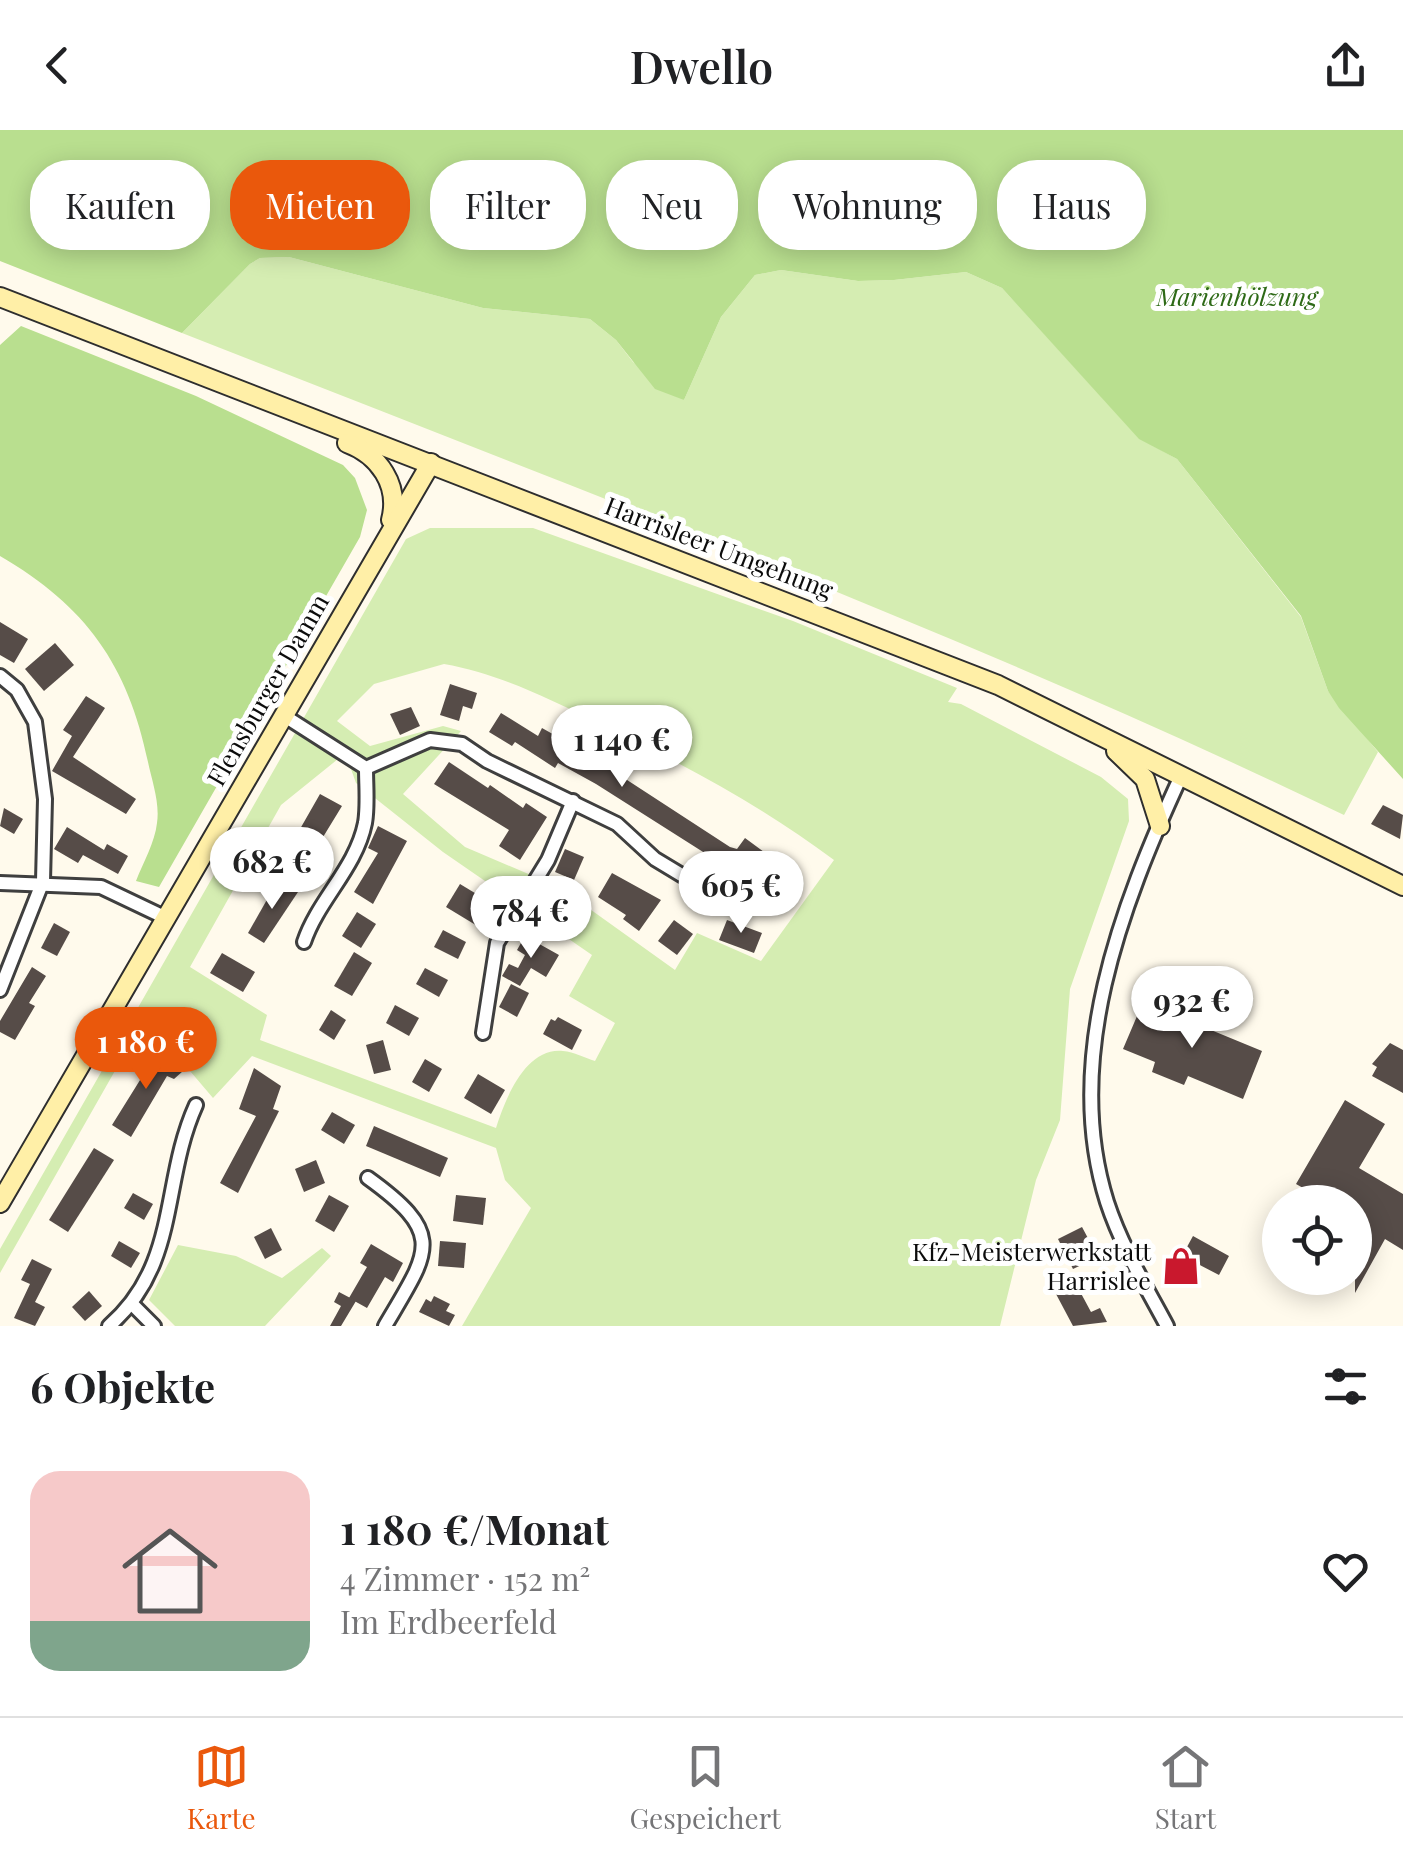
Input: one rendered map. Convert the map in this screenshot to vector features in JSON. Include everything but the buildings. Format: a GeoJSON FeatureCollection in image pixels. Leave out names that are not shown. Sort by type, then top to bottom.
{"type":"FeatureCollection","features":[{"type":"Feature","properties":{"kind":"main road","name":"Harrisleer Umgehung"},"geometry":{"type":"LineString","coordinates":[[0,297],[998,685],[1403,886]]}},
{"type":"Feature","properties":{"kind":"main road"},"geometry":{"type":"LineString","coordinates":[[254,396],[288,420],[372,456],[392,489],[394,507],[387,535]]}},
{"type":"Feature","properties":{"kind":"main road","name":"Flensburger Damm"},"geometry":{"type":"LineString","coordinates":[[0,1203],[431,463]]}},
{"type":"Feature","properties":{"kind":"main road"},"geometry":{"type":"LineString","coordinates":[[1104,740],[1145,779],[1160,826]]}},
{"type":"Feature","properties":{"kind":"street"},"geometry":{"type":"LineString","coordinates":[[0,676],[17,690],[35,722],[45,799],[44,882],[0,990]]}},
{"type":"Feature","properties":{"kind":"street"},"geometry":{"type":"LineString","coordinates":[[283,715],[366,768]]}},
{"type":"Feature","properties":{"kind":"street"},"geometry":{"type":"LineString","coordinates":[[366,768],[418,744],[440,739],[462,744],[486,761],[617,824],[655,859],[703,888]]}},
{"type":"Feature","properties":{"kind":"street"},"geometry":{"type":"LineString","coordinates":[[304,942],[313,916],[347,867],[364,824],[366,768]]}},
{"type":"Feature","properties":{"kind":"street"},"geometry":{"type":"LineString","coordinates":[[1167,1326],[1108,1203],[1092,1128],[1090,1056],[1114,949],[1181,776]]}},
{"type":"Feature","properties":{"kind":"street"},"geometry":{"type":"LineString","coordinates":[[483,1034],[497,943],[548,860],[573,801]]}},
{"type":"Feature","properties":{"kind":"street"},"geometry":{"type":"LineString","coordinates":[[0,883],[100,887],[164,918]]}},
{"type":"Feature","properties":{"kind":"street"},"geometry":{"type":"LineString","coordinates":[[109,1326],[133,1305],[154,1270],[175,1189],[178,1149],[196,1105]]}},
{"type":"Feature","properties":{"kind":"street"},"geometry":{"type":"LineString","coordinates":[[368,1178],[405,1205],[420,1226],[425,1246],[418,1269],[386,1326]]}},
{"type":"Feature","properties":{"kind":"street"},"geometry":{"type":"LineString","coordinates":[[133,1305],[154,1326]]}},
{"type":"Feature","properties":{"kind":"green space","name":"Marienhölzung"},"geometry":{"type":"Polygon","coordinates":[[[0,130],[1403,130],[1403,779],[1339,708],[1328,691],[1301,616],[1177,459],[1139,439],[1002,288],[966,272],[858,281],[781,270],[755,275],[721,317],[684,400],[655,389],[616,340],[590,319],[483,308],[289,257],[260,258],[250,264],[182,333],[0,261],[0,130]]]}},
{"type":"Feature","properties":{"kind":"green space"},"geometry":{"type":"Polygon","coordinates":[[[289,257],[483,308],[590,319],[616,340],[633,362],[684,400],[721,317],[755,275],[781,270],[858,281],[966,272],[1002,288],[1139,438],[1177,459],[1301,617],[1328,691],[1378,752],[1344,815],[1201,748],[913,623],[182,333],[250,264],[260,258],[289,257]]]}},
{"type":"Feature","properties":{"kind":"green space"},"geometry":{"type":"Polygon","coordinates":[[[21,326],[196,396],[343,465],[355,478],[367,510],[360,537],[159,887],[136,881],[154,838],[157,808],[129,696],[99,641],[79,618],[57,596],[0,556],[0,345],[21,326]]]}},
{"type":"Feature","properties":{"kind":"green space"},"geometry":{"type":"Polygon","coordinates":[[[430,528],[533,528],[793,621],[957,688],[948,702],[961,704],[1101,777],[1128,799],[1129,821],[1070,989],[1060,1120],[1036,1180],[1000,1326],[462,1326],[531,1208],[505,1180],[496,1148],[252,1056],[213,1098],[145,1018],[0,1273],[0,1249],[406,539],[430,528]],[[444,664],[374,684],[337,721],[370,746],[443,726],[461,731],[403,794],[465,847],[559,887],[675,970],[697,933],[761,961],[834,860],[748,802],[626,736],[521,687],[444,664]],[[338,759],[281,805],[190,967],[267,1015],[260,1040],[496,1128],[519,1078],[538,1057],[563,1051],[595,1061],[615,1023],[569,996],[592,955],[443,852],[356,783],[351,769],[338,759]]]}},
{"type":"Feature","properties":{"kind":"green space"},"geometry":{"type":"Polygon","coordinates":[[[178,1245],[236,1256],[282,1278],[322,1248],[331,1256],[265,1326],[175,1326],[149,1300],[178,1245]]]}},
{"type":"Feature","properties":{"kind":"place","name":"Kfz-Meisterwerkstatt Harrislee"},"geometry":{"type":"Point","coordinates":[1181,1266]}}]}
